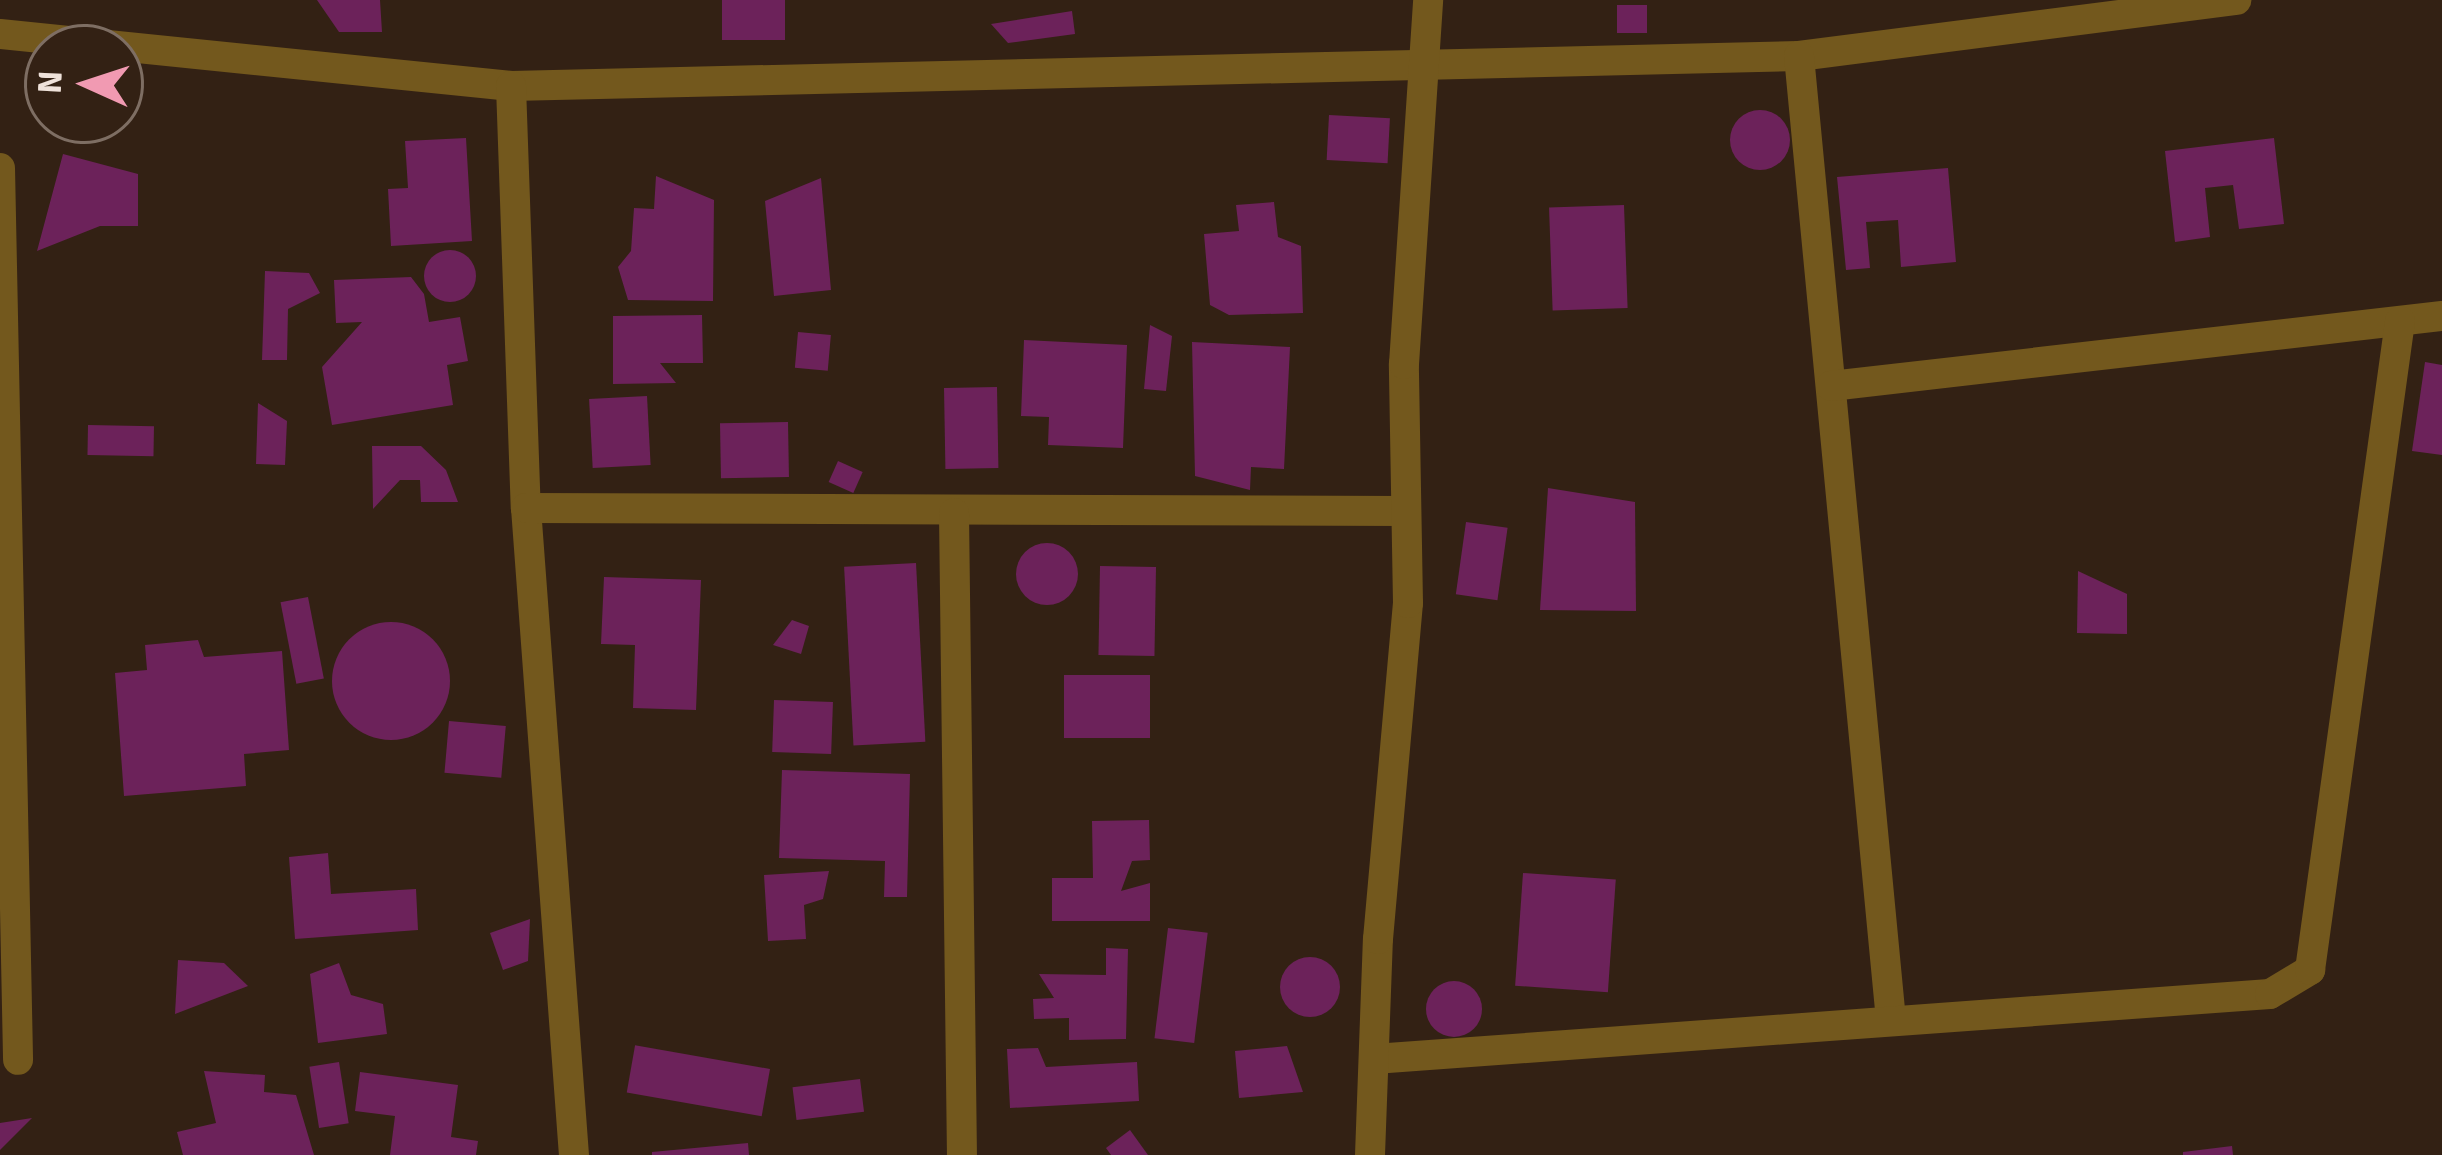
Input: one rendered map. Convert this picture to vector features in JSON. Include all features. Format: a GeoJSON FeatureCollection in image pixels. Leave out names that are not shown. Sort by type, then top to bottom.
{"type":"FeatureCollection","features":[{"type":"Feature","properties":{"kind":"street"},"geometry":{"type":"LineString","coordinates":[[1370,1155],[1378,938],[1408,603],[1404,364],[1428,0]]}},
{"type":"Feature","properties":{"kind":"street"},"geometry":{"type":"LineString","coordinates":[[0,34],[511,86],[1799,56],[2236,0]]}},
{"type":"Feature","properties":{"kind":"street"},"geometry":{"type":"LineString","coordinates":[[1799,56],[1892,1021]]}},
{"type":"Feature","properties":{"kind":"street"},"geometry":{"type":"LineString","coordinates":[[511,86],[526,508],[574,1155]]}},
{"type":"Feature","properties":{"kind":"street"},"geometry":{"type":"LineString","coordinates":[[0,168],[18,1060]]}},
{"type":"Feature","properties":{"kind":"street"},"geometry":{"type":"LineString","coordinates":[[1831,386],[2442,316]]}},
{"type":"Feature","properties":{"kind":"street"},"geometry":{"type":"LineString","coordinates":[[1374,1059],[2270,994],[2310,970],[2400,321]]}},
{"type":"Feature","properties":{"kind":"street"},"geometry":{"type":"LineString","coordinates":[[526,508],[1403,511]]}},
{"type":"Feature","properties":{"kind":"street"},"geometry":{"type":"LineString","coordinates":[[954,513],[962,1155]]}},
{"type":"Feature","properties":{"kind":"building"},"geometry":{"type":"Polygon","coordinates":[[[317,0],[380,0],[382,32],[339,32],[317,0]]]}},
{"type":"Feature","properties":{"kind":"building"},"geometry":{"type":"Polygon","coordinates":[[[722,0],[785,0],[785,40],[722,40],[722,0]]]}},
{"type":"Feature","properties":{"kind":"building"},"geometry":{"type":"Polygon","coordinates":[[[1617,5],[1647,5],[1647,33],[1617,33],[1617,5]]]}},
{"type":"Feature","properties":{"kind":"building"},"geometry":{"type":"Polygon","coordinates":[[[1072,11],[1075,34],[1008,43],[991,24],[1072,11]]]}},
{"type":"Feature","properties":{"kind":"building"},"geometry":{"type":"Polygon","coordinates":[[[1760,110],[1781,119],[1790,140],[1781,161],[1760,170],[1739,161],[1730,140],[1739,119],[1760,110]]]}},
{"type":"Feature","properties":{"kind":"building"},"geometry":{"type":"Polygon","coordinates":[[[1329,115],[1390,118],[1388,163],[1327,160],[1329,115]]]}},
{"type":"Feature","properties":{"kind":"building"},"geometry":{"type":"Polygon","coordinates":[[[466,138],[472,241],[391,246],[388,189],[408,188],[405,141],[466,138]]]}},
{"type":"Feature","properties":{"kind":"building"},"geometry":{"type":"Polygon","coordinates":[[[2274,138],[2284,224],[2239,229],[2233,185],[2205,188],[2210,237],[2175,242],[2165,151],[2274,138]]]}},
{"type":"Feature","properties":{"kind":"building"},"geometry":{"type":"Polygon","coordinates":[[[63,154],[138,174],[138,226],[100,226],[37,251],[63,154]]]}},
{"type":"Feature","properties":{"kind":"building"},"geometry":{"type":"Polygon","coordinates":[[[1948,168],[1956,262],[1901,267],[1898,220],[1866,222],[1870,268],[1846,270],[1837,177],[1948,168]]]}},
{"type":"Feature","properties":{"kind":"building"},"geometry":{"type":"Polygon","coordinates":[[[656,176],[714,200],[713,301],[628,300],[618,267],[631,251],[634,208],[654,209],[656,176]]]}},
{"type":"Feature","properties":{"kind":"building"},"geometry":{"type":"Polygon","coordinates":[[[821,178],[831,290],[774,296],[765,201],[821,178]]]}},
{"type":"Feature","properties":{"kind":"building"},"geometry":{"type":"Polygon","coordinates":[[[1274,202],[1278,237],[1301,246],[1303,313],[1229,315],[1210,305],[1204,234],[1239,231],[1236,205],[1274,202]]]}},
{"type":"Feature","properties":{"kind":"building"},"geometry":{"type":"Polygon","coordinates":[[[1624,205],[1628,308],[1553,311],[1549,208],[1624,205]]]}},
{"type":"Feature","properties":{"kind":"building"},"geometry":{"type":"Polygon","coordinates":[[[450,250],[469,257],[476,276],[469,295],[450,302],[431,295],[424,276],[431,257],[450,250]]]}},
{"type":"Feature","properties":{"kind":"building"},"geometry":{"type":"Polygon","coordinates":[[[265,271],[309,273],[320,293],[288,309],[287,360],[262,360],[265,271]]]}},
{"type":"Feature","properties":{"kind":"building"},"geometry":{"type":"Polygon","coordinates":[[[411,277],[424,294],[429,322],[460,317],[468,361],[447,365],[453,405],[332,425],[322,367],[362,322],[336,323],[334,280],[411,277]]]}},
{"type":"Feature","properties":{"kind":"building"},"geometry":{"type":"Polygon","coordinates":[[[702,315],[703,363],[660,363],[676,383],[613,384],[613,316],[702,315]]]}},
{"type":"Feature","properties":{"kind":"building"},"geometry":{"type":"Polygon","coordinates":[[[1150,325],[1172,336],[1166,391],[1144,389],[1150,325]]]}},
{"type":"Feature","properties":{"kind":"building"},"geometry":{"type":"Polygon","coordinates":[[[798,332],[831,335],[828,371],[795,368],[798,332]]]}},
{"type":"Feature","properties":{"kind":"building"},"geometry":{"type":"Polygon","coordinates":[[[1024,340],[1127,345],[1123,448],[1048,445],[1049,417],[1021,416],[1024,340]]]}},
{"type":"Feature","properties":{"kind":"building"},"geometry":{"type":"Polygon","coordinates":[[[1192,342],[1290,347],[1284,469],[1251,467],[1250,490],[1195,476],[1192,342]]]}},
{"type":"Feature","properties":{"kind":"building"},"geometry":{"type":"Polygon","coordinates":[[[2425,362],[2442,365],[2442,455],[2412,451],[2425,362]]]}},
{"type":"Feature","properties":{"kind":"building"},"geometry":{"type":"Polygon","coordinates":[[[997,387],[998,468],[945,469],[944,388],[997,387]]]}},
{"type":"Feature","properties":{"kind":"building"},"geometry":{"type":"Polygon","coordinates":[[[647,396],[651,465],[593,468],[589,399],[647,396]]]}},
{"type":"Feature","properties":{"kind":"building"},"geometry":{"type":"Polygon","coordinates":[[[258,403],[287,421],[285,465],[256,464],[258,403]]]}},
{"type":"Feature","properties":{"kind":"building"},"geometry":{"type":"Polygon","coordinates":[[[788,422],[789,477],[721,478],[720,423],[788,422]]]}},
{"type":"Feature","properties":{"kind":"building"},"geometry":{"type":"Polygon","coordinates":[[[88,425],[154,426],[153,456],[87,455],[88,425]]]}},
{"type":"Feature","properties":{"kind":"building"},"geometry":{"type":"Polygon","coordinates":[[[372,446],[421,446],[446,470],[458,502],[421,502],[420,480],[400,480],[373,509],[372,446]]]}},
{"type":"Feature","properties":{"kind":"building"},"geometry":{"type":"Polygon","coordinates":[[[838,461],[863,472],[853,493],[829,482],[838,461]]]}},
{"type":"Feature","properties":{"kind":"building"},"geometry":{"type":"Polygon","coordinates":[[[1548,488],[1635,502],[1636,611],[1540,610],[1548,488]]]}},
{"type":"Feature","properties":{"kind":"building"},"geometry":{"type":"Polygon","coordinates":[[[1466,522],[1508,528],[1497,600],[1456,594],[1466,522]]]}},
{"type":"Feature","properties":{"kind":"building"},"geometry":{"type":"Polygon","coordinates":[[[1047,543],[1069,552],[1078,574],[1069,596],[1047,605],[1025,596],[1016,574],[1025,552],[1047,543]]]}},
{"type":"Feature","properties":{"kind":"building"},"geometry":{"type":"Polygon","coordinates":[[[916,563],[925,742],[853,746],[844,567],[916,563]]]}},
{"type":"Feature","properties":{"kind":"building"},"geometry":{"type":"Polygon","coordinates":[[[1100,566],[1156,567],[1154,656],[1098,655],[1100,566]]]}},
{"type":"Feature","properties":{"kind":"building"},"geometry":{"type":"Polygon","coordinates":[[[2078,571],[2127,594],[2127,634],[2077,633],[2078,571]]]}},
{"type":"Feature","properties":{"kind":"building"},"geometry":{"type":"Polygon","coordinates":[[[604,577],[701,580],[696,710],[633,708],[635,645],[601,644],[604,577]]]}},
{"type":"Feature","properties":{"kind":"building"},"geometry":{"type":"Polygon","coordinates":[[[308,597],[324,678],[296,684],[281,602],[308,597]]]}},
{"type":"Feature","properties":{"kind":"building"},"geometry":{"type":"Polygon","coordinates":[[[792,620],[809,626],[801,654],[773,645],[792,620]]]}},
{"type":"Feature","properties":{"kind":"building"},"geometry":{"type":"Polygon","coordinates":[[[391,622],[424,632],[440,648],[450,681],[440,714],[424,730],[391,740],[358,730],[342,714],[332,681],[342,648],[358,632],[391,622]]]}},
{"type":"Feature","properties":{"kind":"building"},"geometry":{"type":"Polygon","coordinates":[[[198,640],[204,657],[282,651],[289,750],[244,754],[246,786],[124,796],[115,673],[147,670],[145,645],[198,640]]]}},
{"type":"Feature","properties":{"kind":"building"},"geometry":{"type":"Polygon","coordinates":[[[1064,675],[1150,675],[1150,738],[1064,738],[1064,675]]]}},
{"type":"Feature","properties":{"kind":"building"},"geometry":{"type":"Polygon","coordinates":[[[774,700],[833,702],[831,754],[772,752],[774,700]]]}},
{"type":"Feature","properties":{"kind":"building"},"geometry":{"type":"Polygon","coordinates":[[[449,721],[506,726],[501,778],[444,773],[449,721]]]}},
{"type":"Feature","properties":{"kind":"building"},"geometry":{"type":"Polygon","coordinates":[[[782,770],[910,774],[907,897],[884,897],[885,861],[779,858],[782,770]]]}},
{"type":"Feature","properties":{"kind":"building"},"geometry":{"type":"Polygon","coordinates":[[[1149,820],[1150,860],[1132,861],[1121,891],[1150,883],[1150,921],[1052,921],[1052,878],[1093,878],[1092,821],[1149,820]]]}},
{"type":"Feature","properties":{"kind":"building"},"geometry":{"type":"Polygon","coordinates":[[[328,853],[331,894],[416,889],[418,930],[295,939],[289,857],[328,853]]]}},
{"type":"Feature","properties":{"kind":"building"},"geometry":{"type":"Polygon","coordinates":[[[829,871],[823,899],[804,905],[806,939],[768,941],[764,875],[829,871]]]}},
{"type":"Feature","properties":{"kind":"building"},"geometry":{"type":"Polygon","coordinates":[[[1523,873],[1616,879],[1608,992],[1515,986],[1523,873]]]}},
{"type":"Feature","properties":{"kind":"building"},"geometry":{"type":"Polygon","coordinates":[[[530,919],[528,961],[503,970],[490,933],[530,919]]]}},
{"type":"Feature","properties":{"kind":"building"},"geometry":{"type":"Polygon","coordinates":[[[1168,928],[1208,933],[1194,1043],[1154,1038],[1168,928]]]}},
{"type":"Feature","properties":{"kind":"building"},"geometry":{"type":"Polygon","coordinates":[[[1106,948],[1128,949],[1126,1039],[1069,1040],[1069,1018],[1034,1019],[1033,999],[1054,998],[1039,974],[1106,975],[1106,948]]]}},
{"type":"Feature","properties":{"kind":"building"},"geometry":{"type":"Polygon","coordinates":[[[1310,957],[1331,966],[1340,987],[1331,1008],[1310,1017],[1289,1008],[1280,987],[1289,966],[1310,957]]]}},
{"type":"Feature","properties":{"kind":"building"},"geometry":{"type":"Polygon","coordinates":[[[178,960],[224,963],[248,986],[175,1014],[178,960]]]}},
{"type":"Feature","properties":{"kind":"building"},"geometry":{"type":"Polygon","coordinates":[[[339,963],[351,995],[383,1004],[387,1034],[318,1043],[310,974],[339,963]]]}},
{"type":"Feature","properties":{"kind":"building"},"geometry":{"type":"Polygon","coordinates":[[[1454,981],[1474,989],[1482,1009],[1474,1029],[1454,1037],[1434,1029],[1426,1009],[1434,989],[1454,981]]]}},
{"type":"Feature","properties":{"kind":"building"},"geometry":{"type":"Polygon","coordinates":[[[635,1045],[770,1069],[762,1116],[627,1092],[635,1045]]]}},
{"type":"Feature","properties":{"kind":"building"},"geometry":{"type":"Polygon","coordinates":[[[1287,1046],[1303,1092],[1239,1098],[1235,1051],[1287,1046]]]}},
{"type":"Feature","properties":{"kind":"building"},"geometry":{"type":"Polygon","coordinates":[[[1038,1048],[1046,1067],[1137,1062],[1139,1101],[1010,1108],[1007,1049],[1038,1048]]]}},
{"type":"Feature","properties":{"kind":"building"},"geometry":{"type":"Polygon","coordinates":[[[339,1062],[349,1123],[319,1128],[309,1067],[339,1062]]]}},
{"type":"Feature","properties":{"kind":"building"},"geometry":{"type":"Polygon","coordinates":[[[204,1071],[265,1075],[264,1092],[296,1095],[314,1155],[183,1155],[177,1132],[216,1123],[204,1071]]]}},
{"type":"Feature","properties":{"kind":"building"},"geometry":{"type":"Polygon","coordinates":[[[360,1072],[458,1085],[451,1137],[478,1141],[476,1155],[390,1155],[395,1116],[355,1111],[360,1072]]]}},
{"type":"Feature","properties":{"kind":"building"},"geometry":{"type":"Polygon","coordinates":[[[860,1079],[864,1112],[797,1120],[793,1087],[860,1079]]]}},
{"type":"Feature","properties":{"kind":"building"},"geometry":{"type":"Polygon","coordinates":[[[32,1118],[0,1150],[0,1123],[32,1118]]]}},
{"type":"Feature","properties":{"kind":"building"},"geometry":{"type":"Polygon","coordinates":[[[1130,1130],[1148,1155],[1111,1155],[1106,1148],[1130,1130]]]}},
{"type":"Feature","properties":{"kind":"building"},"geometry":{"type":"Polygon","coordinates":[[[748,1143],[749,1155],[652,1155],[652,1152],[748,1143]]]}},
{"type":"Feature","properties":{"kind":"building"},"geometry":{"type":"Polygon","coordinates":[[[2232,1146],[2233,1155],[2183,1155],[2183,1152],[2232,1146]]]}}]}
